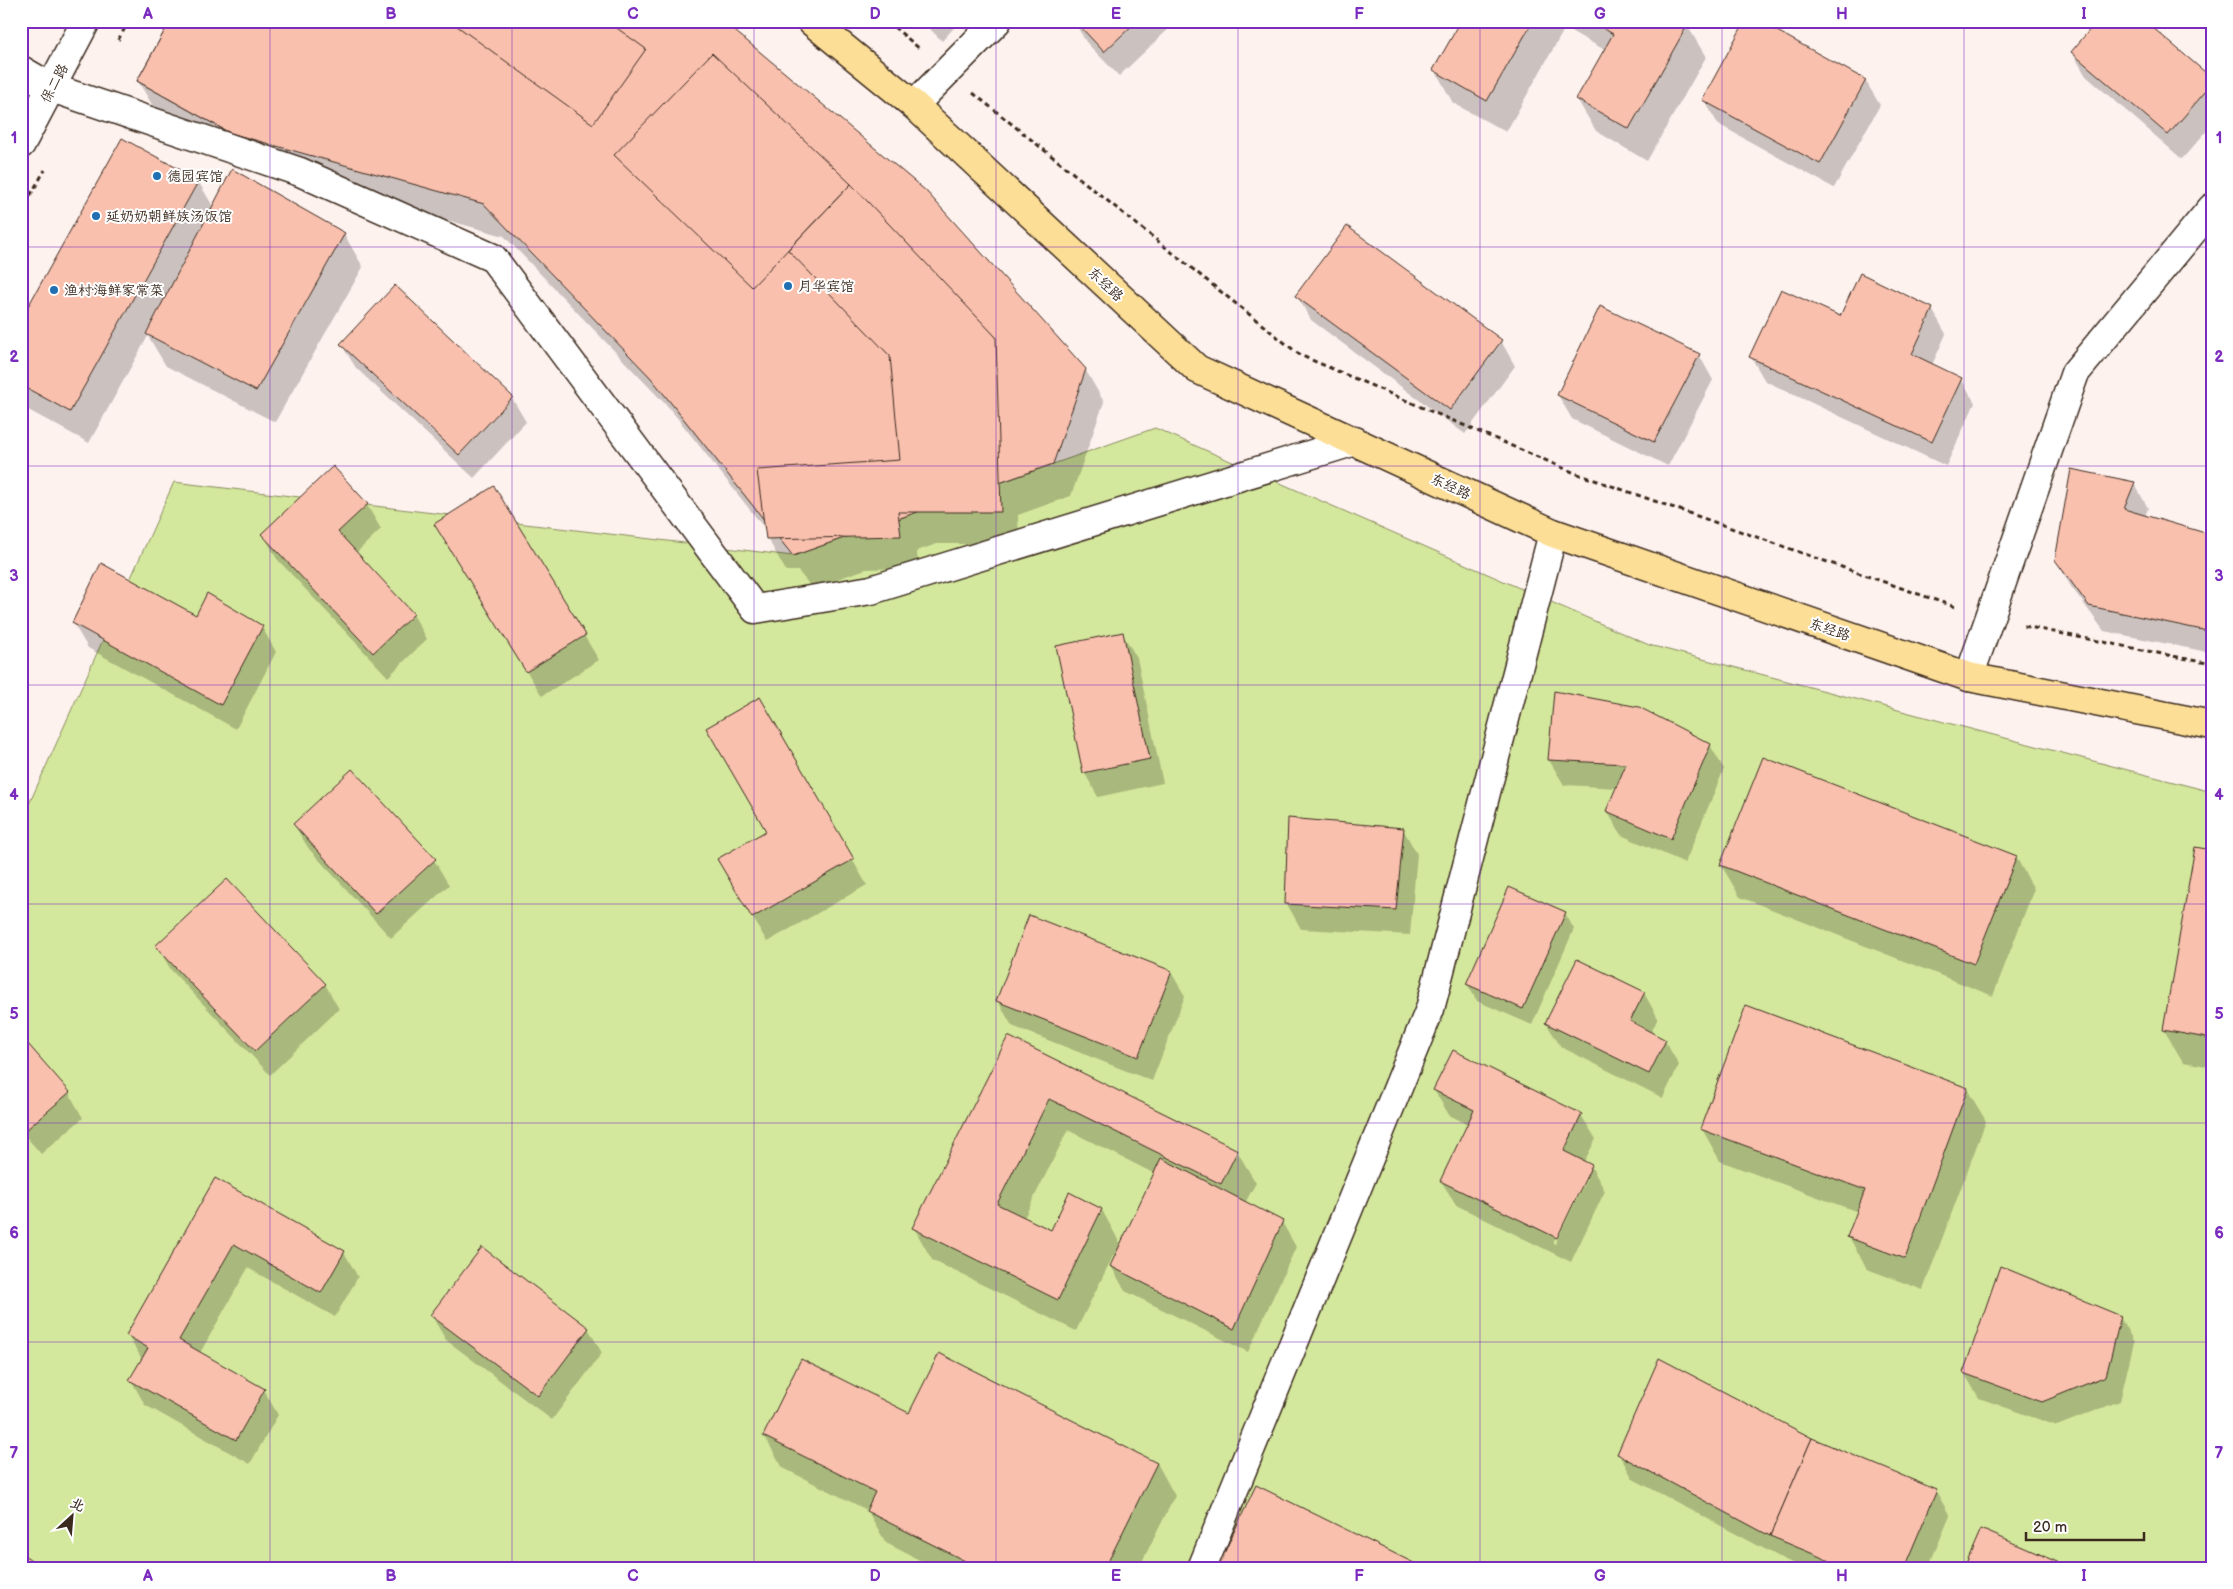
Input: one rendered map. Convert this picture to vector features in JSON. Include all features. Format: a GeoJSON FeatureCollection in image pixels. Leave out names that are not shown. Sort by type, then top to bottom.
{"type":"FeatureCollection","features":[{"type":"Feature","properties":{"kind":"main road","name":"东经路"},"geometry":{"type":"LineString","coordinates":[[811,21],[914,105],[1197,369],[1553,533],[1969,677],[2212,725]]}},
{"type":"Feature","properties":{"kind":"street","name":"保二路"},"geometry":{"type":"LineString","coordinates":[[21,144],[86,21]]}},
{"type":"Feature","properties":{"kind":"street"},"geometry":{"type":"LineString","coordinates":[[914,105],[997,21]]}},
{"type":"Feature","properties":{"kind":"street"},"geometry":{"type":"LineString","coordinates":[[21,70],[52,88],[300,172],[493,258],[755,609],[871,590],[1355,441]]}},
{"type":"Feature","properties":{"kind":"street"},"geometry":{"type":"LineString","coordinates":[[1969,677],[2075,373],[2212,208]]}},
{"type":"Feature","properties":{"kind":"street"},"geometry":{"type":"LineString","coordinates":[[1202,1568],[1430,1009],[1553,533]]}},
{"type":"Feature","properties":{"kind":"path"},"geometry":{"type":"LineString","coordinates":[[887,21],[947,72],[1300,355],[1575,473],[1990,619],[2212,664]]}},
{"type":"Feature","properties":{"kind":"green space"},"geometry":{"type":"Polygon","coordinates":[[[1155,428],[1649,645],[2212,792],[2212,1568],[21,1568],[21,822],[174,482],[793,556],[1155,428]]]}},
{"type":"Feature","properties":{"kind":"building"},"geometry":{"type":"Polygon","coordinates":[[[170,21],[292,21],[230,133],[137,81],[170,21]]]}},
{"type":"Feature","properties":{"kind":"building","name":"月华宾馆"},"geometry":{"type":"Polygon","coordinates":[[[170,21],[723,21],[926,191],[1086,369],[1053,464],[793,556],[651,378],[484,204],[230,133],[137,81],[170,21]]]}},
{"type":"Feature","properties":{"kind":"building"},"geometry":{"type":"Polygon","coordinates":[[[450,21],[607,21],[646,49],[593,124],[450,21]]]}},
{"type":"Feature","properties":{"kind":"building"},"geometry":{"type":"Polygon","coordinates":[[[1075,21],[1137,21],[1104,52],[1075,21]]]}},
{"type":"Feature","properties":{"kind":"building"},"geometry":{"type":"Polygon","coordinates":[[[1461,21],[1533,21],[1487,101],[1433,70],[1461,21]]]}},
{"type":"Feature","properties":{"kind":"building"},"geometry":{"type":"Polygon","coordinates":[[[1591,21],[1683,21],[1688,24],[1629,129],[1576,99],[1613,34],[1591,21]]]}},
{"type":"Feature","properties":{"kind":"building"},"geometry":{"type":"Polygon","coordinates":[[[1745,21],[1759,21],[1866,80],[1820,164],[1702,100],[1745,21]]]}},
{"type":"Feature","properties":{"kind":"building"},"geometry":{"type":"Polygon","coordinates":[[[2097,21],[2145,21],[2212,78],[2212,84],[2168,135],[2071,52],[2097,21]]]}},
{"type":"Feature","properties":{"kind":"building"},"geometry":{"type":"Polygon","coordinates":[[[712,53],[851,184],[752,287],[614,155],[712,53]]]}},
{"type":"Feature","properties":{"kind":"building"},"geometry":{"type":"Polygon","coordinates":[[[122,138],[199,180],[70,412],[21,385],[21,319],[122,138]]]}},
{"type":"Feature","properties":{"kind":"building"},"geometry":{"type":"Polygon","coordinates":[[[232,169],[345,233],[256,391],[146,334],[232,169]]]}},
{"type":"Feature","properties":{"kind":"building"},"geometry":{"type":"Polygon","coordinates":[[[851,184],[996,337],[1001,512],[898,512],[901,536],[766,539],[757,470],[900,460],[890,356],[788,250],[851,184]]]}},
{"type":"Feature","properties":{"kind":"building"},"geometry":{"type":"Polygon","coordinates":[[[1347,226],[1502,340],[1450,410],[1295,296],[1347,226]]]}},
{"type":"Feature","properties":{"kind":"building"},"geometry":{"type":"Polygon","coordinates":[[[1860,273],[1933,308],[1912,354],[1962,378],[1932,442],[1749,357],[1781,289],[1840,316],[1860,273]]]}},
{"type":"Feature","properties":{"kind":"building"},"geometry":{"type":"Polygon","coordinates":[[[395,285],[513,397],[459,455],[340,344],[395,285]]]}},
{"type":"Feature","properties":{"kind":"building"},"geometry":{"type":"Polygon","coordinates":[[[1600,306],[1700,354],[1654,442],[1557,395],[1600,306]]]}},
{"type":"Feature","properties":{"kind":"building"},"geometry":{"type":"Polygon","coordinates":[[[333,466],[368,504],[338,532],[414,614],[373,653],[261,534],[333,466]]]}},
{"type":"Feature","properties":{"kind":"building"},"geometry":{"type":"Polygon","coordinates":[[[2071,469],[2135,482],[2124,509],[2212,535],[2212,632],[2089,606],[2055,560],[2071,469]]]}},
{"type":"Feature","properties":{"kind":"building"},"geometry":{"type":"Polygon","coordinates":[[[494,486],[586,635],[526,672],[434,524],[494,486]]]}},
{"type":"Feature","properties":{"kind":"building"},"geometry":{"type":"Polygon","coordinates":[[[101,563],[196,615],[207,593],[263,626],[221,705],[72,623],[101,563]]]}},
{"type":"Feature","properties":{"kind":"building"},"geometry":{"type":"Polygon","coordinates":[[[1123,632],[1150,759],[1083,773],[1056,646],[1123,632]]]}},
{"type":"Feature","properties":{"kind":"building"},"geometry":{"type":"Polygon","coordinates":[[[1554,691],[1639,707],[1711,744],[1671,839],[1606,811],[1626,764],[1548,760],[1554,691]]]}},
{"type":"Feature","properties":{"kind":"building"},"geometry":{"type":"Polygon","coordinates":[[[760,697],[854,859],[752,918],[717,859],[766,831],[706,728],[760,697]]]}},
{"type":"Feature","properties":{"kind":"building"},"geometry":{"type":"Polygon","coordinates":[[[1763,757],[2017,856],[1974,964],[1720,865],[1763,757]]]}},
{"type":"Feature","properties":{"kind":"building"},"geometry":{"type":"Polygon","coordinates":[[[352,769],[436,859],[376,914],[293,824],[352,769]]]}},
{"type":"Feature","properties":{"kind":"building"},"geometry":{"type":"Polygon","coordinates":[[[1288,818],[1404,828],[1396,910],[1285,904],[1288,818]]]}},
{"type":"Feature","properties":{"kind":"building"},"geometry":{"type":"Polygon","coordinates":[[[2195,847],[2212,850],[2212,1039],[2163,1030],[2195,847]]]}},
{"type":"Feature","properties":{"kind":"building"},"geometry":{"type":"Polygon","coordinates":[[[227,879],[326,984],[255,1051],[155,946],[227,879]]]}},
{"type":"Feature","properties":{"kind":"building"},"geometry":{"type":"Polygon","coordinates":[[[1509,887],[1566,912],[1523,1009],[1466,984],[1509,887]]]}},
{"type":"Feature","properties":{"kind":"building"},"geometry":{"type":"Polygon","coordinates":[[[1029,915],[1172,971],[1138,1057],[996,1001],[1029,915]]]}},
{"type":"Feature","properties":{"kind":"building"},"geometry":{"type":"Polygon","coordinates":[[[1577,959],[1645,992],[1630,1021],[1666,1040],[1649,1074],[1545,1023],[1577,959]]]}},
{"type":"Feature","properties":{"kind":"building"},"geometry":{"type":"Polygon","coordinates":[[[1746,1005],[1968,1088],[1905,1259],[1847,1237],[1865,1190],[1700,1129],[1746,1005]]]}},
{"type":"Feature","properties":{"kind":"building"},"geometry":{"type":"Polygon","coordinates":[[[21,1036],[70,1092],[26,1130],[21,1124],[21,1036]]]}},
{"type":"Feature","properties":{"kind":"building"},"geometry":{"type":"Polygon","coordinates":[[[1008,1036],[1238,1150],[1221,1184],[1049,1099],[997,1204],[1051,1230],[1069,1192],[1102,1209],[1058,1300],[912,1228],[1008,1036]]]}},
{"type":"Feature","properties":{"kind":"building"},"geometry":{"type":"Polygon","coordinates":[[[1453,1050],[1582,1114],[1564,1151],[1592,1165],[1557,1238],[1440,1181],[1474,1110],[1433,1090],[1453,1050]]]}},
{"type":"Feature","properties":{"kind":"building"},"geometry":{"type":"Polygon","coordinates":[[[1161,1158],[1283,1221],[1234,1329],[1110,1266],[1161,1158]]]}},
{"type":"Feature","properties":{"kind":"building"},"geometry":{"type":"Polygon","coordinates":[[[215,1178],[345,1251],[321,1293],[234,1244],[179,1340],[265,1389],[236,1440],[129,1380],[148,1348],[126,1335],[215,1178]]]}},
{"type":"Feature","properties":{"kind":"building"},"geometry":{"type":"Polygon","coordinates":[[[482,1247],[589,1328],[538,1396],[430,1315],[482,1247]]]}},
{"type":"Feature","properties":{"kind":"building"},"geometry":{"type":"Polygon","coordinates":[[[2000,1266],[2121,1316],[2106,1376],[2042,1402],[1963,1373],[2000,1266]]]}},
{"type":"Feature","properties":{"kind":"building"},"geometry":{"type":"Polygon","coordinates":[[[939,1353],[1157,1463],[1105,1568],[979,1568],[866,1511],[875,1492],[763,1436],[801,1359],[909,1413],[939,1353]]]}},
{"type":"Feature","properties":{"kind":"building"},"geometry":{"type":"Polygon","coordinates":[[[1659,1358],[1812,1438],[1770,1536],[1617,1454],[1659,1358]]]}},
{"type":"Feature","properties":{"kind":"building"},"geometry":{"type":"Polygon","coordinates":[[[1812,1438],[1937,1490],[1904,1568],[1847,1568],[1770,1536],[1812,1438]]]}},
{"type":"Feature","properties":{"kind":"building"},"geometry":{"type":"Polygon","coordinates":[[[1256,1485],[1420,1566],[1419,1568],[1217,1568],[1256,1485]]]}},
{"type":"Feature","properties":{"kind":"building"},"geometry":{"type":"Polygon","coordinates":[[[1981,1529],[2071,1568],[1964,1568],[1981,1529]]]}},
{"type":"Feature","properties":{"kind":"building"},"geometry":{"type":"Polygon","coordinates":[[[21,1553],[43,1568],[21,1568],[21,1553]]]}},
{"type":"Feature","properties":{"kind":"place","name":"德园宾馆"},"geometry":{"type":"Point","coordinates":[157,176]}},
{"type":"Feature","properties":{"kind":"place","name":"延奶奶朝鲜族汤饭馆"},"geometry":{"type":"Point","coordinates":[96,216]}},
{"type":"Feature","properties":{"kind":"place","name":"月华宾馆"},"geometry":{"type":"Point","coordinates":[788,286]}},
{"type":"Feature","properties":{"kind":"place","name":"渔村·海鲜家常菜"},"geometry":{"type":"Point","coordinates":[54,290]}}]}
